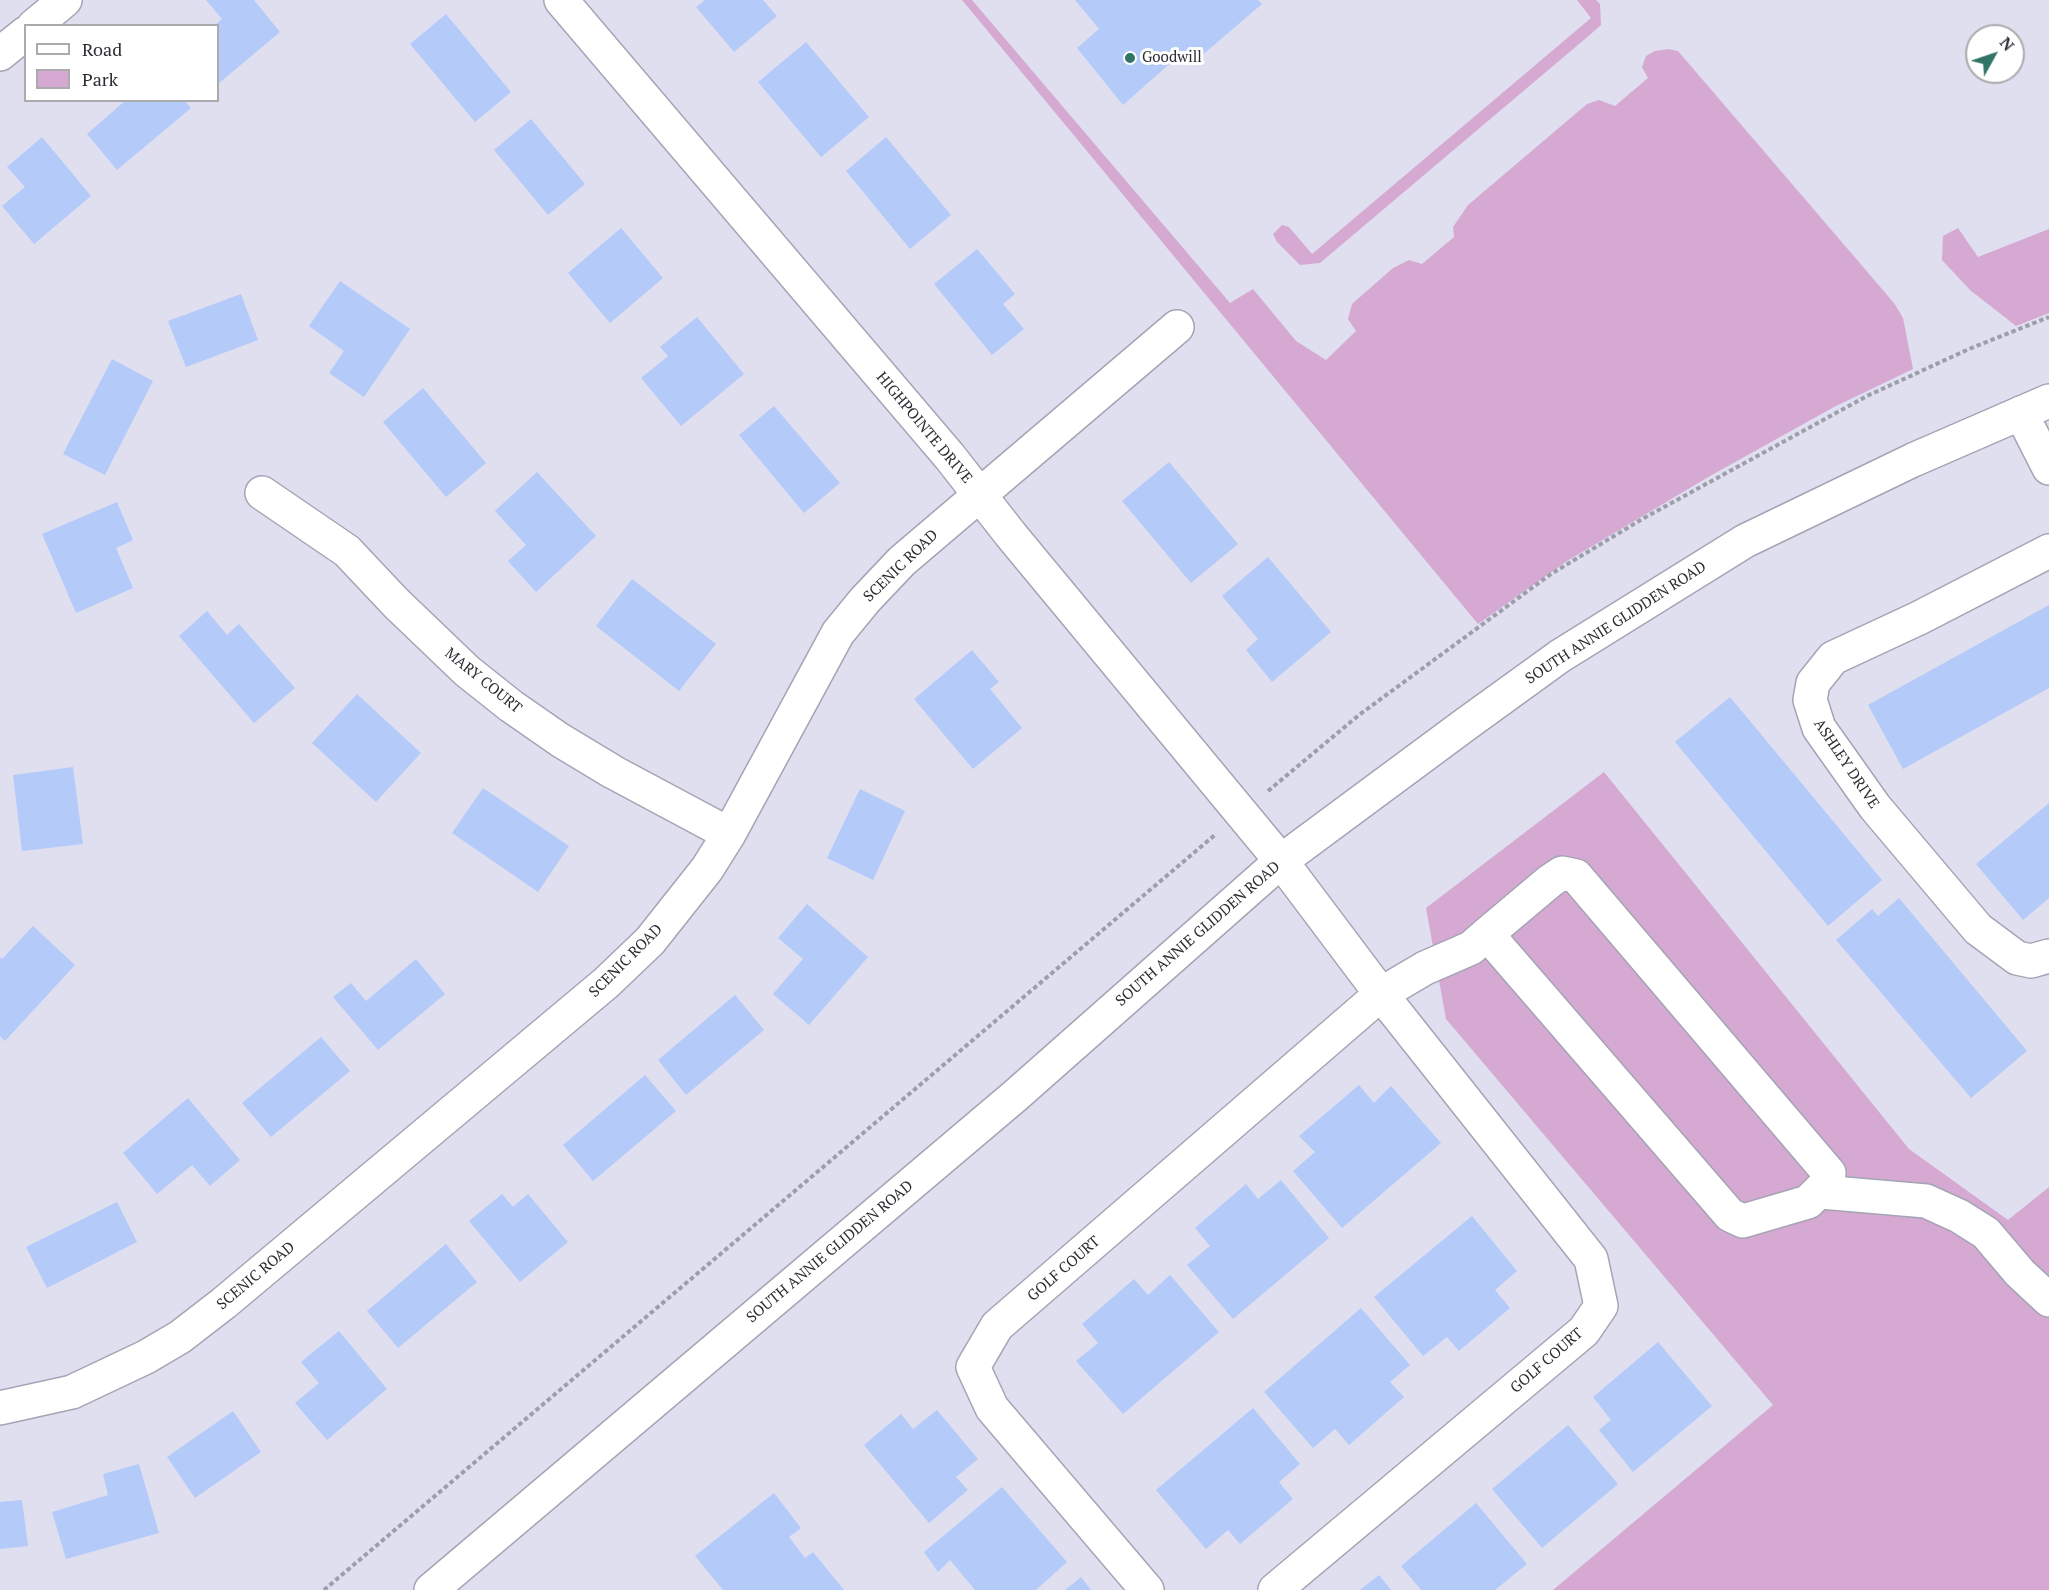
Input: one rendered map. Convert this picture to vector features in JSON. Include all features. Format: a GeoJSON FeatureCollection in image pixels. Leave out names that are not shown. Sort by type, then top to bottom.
{"type":"FeatureCollection","features":[{"type":"Feature","properties":{"kind":"street"},"geometry":{"type":"LineString","coordinates":[[36,24],[65,0]]}},
{"type":"Feature","properties":{"kind":"street","name":"HIGHPOINTE DRIVE"},"geometry":{"type":"LineString","coordinates":[[561,0],[980,495],[1240,814],[1281,861]]}},
{"type":"Feature","properties":{"kind":"street"},"geometry":{"type":"LineString","coordinates":[[0,54],[24,35]]}},
{"type":"Feature","properties":{"kind":"street","name":"SCENIC ROAD"},"geometry":{"type":"LineString","coordinates":[[0,1408],[72,1392],[146,1358],[180,1337],[224,1303],[606,983],[650,941],[706,869],[729,834],[838,633],[902,561],[1177,327]]}},
{"type":"Feature","properties":{"kind":"street"},"geometry":{"type":"LineString","coordinates":[[2035,407],[2049,468]]}},
{"type":"Feature","properties":{"kind":"street","name":"SOUTH ANNIE GLIDDEN ROAD"},"geometry":{"type":"LineString","coordinates":[[431,1590],[1015,1096],[1281,861],[1560,656],[1745,541],[1913,460],[2035,407]]}},
{"type":"Feature","properties":{"kind":"street","name":"MARY COURT"},"geometry":{"type":"LineString","coordinates":[[262,493],[347,551],[396,603],[467,671],[511,706],[560,740],[614,772],[729,834]]}},
{"type":"Feature","properties":{"kind":"street","name":"ASHLEY DRIVE"},"geometry":{"type":"LineString","coordinates":[[2049,551],[1919,618],[1833,657],[1813,683],[1810,700],[1819,728],[1875,807],[1978,929],[2017,958],[2031,961],[2049,956]]}},
{"type":"Feature","properties":{"kind":"street","name":"GOLF COURT"},"geometry":{"type":"LineString","coordinates":[[1275,1590],[1584,1331],[1601,1306],[1591,1259],[1381,994],[1281,861]]}},
{"type":"Feature","properties":{"kind":"street"},"geometry":{"type":"LineString","coordinates":[[1381,994],[1425,968],[1471,948],[1487,934],[1562,873],[1576,876],[1828,1173],[1828,1182],[1821,1192],[1808,1202],[1743,1221],[1730,1215],[1487,934]]}},
{"type":"Feature","properties":{"kind":"street","name":"GOLF COURT"},"geometry":{"type":"LineString","coordinates":[[1147,1590],[992,1408],[973,1367],[997,1326],[1381,994]]}},
{"type":"Feature","properties":{"kind":"street"},"geometry":{"type":"LineString","coordinates":[[1821,1192],[1926,1201],[1959,1216],[1986,1233],[2020,1273],[2049,1300]]}},
{"type":"Feature","properties":{"kind":"path"},"geometry":{"type":"LineString","coordinates":[[324,1590],[1359,715],[1551,574],[1644,518],[1867,396],[1969,349],[2049,317]]}},
{"type":"Feature","properties":{"kind":"green space"},"geometry":{"type":"Polygon","coordinates":[[[962,0],[972,0],[1230,303],[1253,289],[1296,341],[1326,360],[1356,331],[1348,319],[1352,304],[1393,268],[1409,260],[1422,264],[1454,237],[1453,227],[1468,205],[1587,104],[1599,100],[1615,106],[1648,78],[1642,67],[1646,56],[1655,51],[1668,49],[1678,51],[1894,303],[1903,318],[1913,369],[1834,407],[1710,476],[1567,561],[1478,624],[962,0]]]}},
{"type":"Feature","properties":{"kind":"green space"},"geometry":{"type":"Polygon","coordinates":[[[1577,0],[1596,0],[1600,4],[1601,25],[1320,263],[1300,265],[1277,242],[1273,234],[1282,225],[1289,227],[1312,254],[1591,18],[1577,0]]]}},
{"type":"Feature","properties":{"kind":"green space"},"geometry":{"type":"Polygon","coordinates":[[[1958,228],[1978,257],[2049,229],[2049,313],[2016,326],[1970,290],[1942,260],[1943,236],[1958,228]]]}},
{"type":"Feature","properties":{"kind":"green space"},"geometry":{"type":"Polygon","coordinates":[[[1604,772],[1909,1149],[2008,1220],[2049,1187],[2049,1590],[1553,1590],[1773,1405],[1446,1019],[1426,908],[1604,772]]]}},
{"type":"Feature","properties":{"kind":"building"},"geometry":{"type":"Polygon","coordinates":[[[206,0],[254,0],[280,32],[219,83],[219,24],[216,24],[222,19],[206,0]]]}},
{"type":"Feature","properties":{"kind":"building"},"geometry":{"type":"Polygon","coordinates":[[[705,0],[763,0],[777,16],[734,52],[696,7],[705,0]]]}},
{"type":"Feature","properties":{"kind":"building","name":"Goodwill"},"geometry":{"type":"Polygon","coordinates":[[[1075,0],[1258,0],[1262,4],[1193,63],[1183,52],[1123,105],[1077,48],[1099,29],[1075,0]]]}},
{"type":"Feature","properties":{"kind":"building"},"geometry":{"type":"Polygon","coordinates":[[[446,14],[511,92],[475,122],[410,44],[446,14]]]}},
{"type":"Feature","properties":{"kind":"building"},"geometry":{"type":"Polygon","coordinates":[[[806,42],[869,117],[821,157],[758,82],[806,42]]]}},
{"type":"Feature","properties":{"kind":"building"},"geometry":{"type":"Polygon","coordinates":[[[124,102],[186,102],[191,108],[117,170],[87,134],[124,102]]]}},
{"type":"Feature","properties":{"kind":"building"},"geometry":{"type":"Polygon","coordinates":[[[531,119],[585,184],[548,215],[494,150],[531,119]]]}},
{"type":"Feature","properties":{"kind":"building"},"geometry":{"type":"Polygon","coordinates":[[[42,137],[91,196],[34,244],[2,206],[25,187],[7,167],[42,137]]]}},
{"type":"Feature","properties":{"kind":"building"},"geometry":{"type":"Polygon","coordinates":[[[886,137],[951,215],[910,249],[846,171],[886,137]]]}},
{"type":"Feature","properties":{"kind":"building"},"geometry":{"type":"Polygon","coordinates":[[[621,228],[663,278],[610,323],[568,273],[621,228]]]}},
{"type":"Feature","properties":{"kind":"building"},"geometry":{"type":"Polygon","coordinates":[[[977,249],[1015,294],[1003,304],[1024,329],[992,355],[934,284],[977,249]]]}},
{"type":"Feature","properties":{"kind":"building"},"geometry":{"type":"Polygon","coordinates":[[[340,281],[410,329],[364,397],[329,373],[344,351],[309,326],[340,281]]]}},
{"type":"Feature","properties":{"kind":"building"},"geometry":{"type":"Polygon","coordinates":[[[241,294],[258,340],[186,367],[168,321],[241,294]]]}},
{"type":"Feature","properties":{"kind":"building"},"geometry":{"type":"Polygon","coordinates":[[[697,317],[744,374],[681,426],[641,378],[668,356],[660,347],[697,317]]]}},
{"type":"Feature","properties":{"kind":"building"},"geometry":{"type":"Polygon","coordinates":[[[112,359],[153,381],[105,475],[63,454],[112,359]]]}},
{"type":"Feature","properties":{"kind":"building"},"geometry":{"type":"Polygon","coordinates":[[[423,388],[486,463],[446,497],[383,422],[423,388]]]}},
{"type":"Feature","properties":{"kind":"building"},"geometry":{"type":"Polygon","coordinates":[[[774,406],[840,483],[804,513],[739,435],[774,406]]]}},
{"type":"Feature","properties":{"kind":"building"},"geometry":{"type":"Polygon","coordinates":[[[1169,462],[1238,544],[1191,583],[1122,501],[1169,462]]]}},
{"type":"Feature","properties":{"kind":"building"},"geometry":{"type":"Polygon","coordinates":[[[537,472],[596,536],[536,592],[508,561],[526,545],[495,511],[537,472]]]}},
{"type":"Feature","properties":{"kind":"building"},"geometry":{"type":"Polygon","coordinates":[[[117,502],[133,540],[116,548],[133,588],[76,613],[42,534],[117,502]]]}},
{"type":"Feature","properties":{"kind":"building"},"geometry":{"type":"Polygon","coordinates":[[[1268,557],[1331,632],[1272,682],[1246,650],[1258,639],[1222,596],[1268,557]]]}},
{"type":"Feature","properties":{"kind":"building"},"geometry":{"type":"Polygon","coordinates":[[[632,579],[716,644],[679,691],[596,626],[632,579]]]}},
{"type":"Feature","properties":{"kind":"building"},"geometry":{"type":"Polygon","coordinates":[[[2049,605],[2049,688],[1903,769],[1868,705],[2049,605]]]}},
{"type":"Feature","properties":{"kind":"building"},"geometry":{"type":"Polygon","coordinates":[[[207,611],[227,635],[239,624],[295,688],[254,723],[179,636],[207,611]]]}},
{"type":"Feature","properties":{"kind":"building"},"geometry":{"type":"Polygon","coordinates":[[[972,650],[999,682],[990,689],[1022,728],[973,769],[914,699],[972,650]]]}},
{"type":"Feature","properties":{"kind":"building"},"geometry":{"type":"Polygon","coordinates":[[[357,694],[421,753],[376,802],[312,743],[357,694]]]}},
{"type":"Feature","properties":{"kind":"building"},"geometry":{"type":"Polygon","coordinates":[[[1730,697],[1882,880],[1828,926],[1675,742],[1730,697]]]}},
{"type":"Feature","properties":{"kind":"building"},"geometry":{"type":"Polygon","coordinates":[[[73,767],[83,844],[22,851],[13,775],[73,767]]]}},
{"type":"Feature","properties":{"kind":"building"},"geometry":{"type":"Polygon","coordinates":[[[483,788],[569,846],[538,892],[452,833],[483,788]]]}},
{"type":"Feature","properties":{"kind":"building"},"geometry":{"type":"Polygon","coordinates":[[[860,789],[905,811],[873,880],[827,858],[860,789]]]}},
{"type":"Feature","properties":{"kind":"building"},"geometry":{"type":"Polygon","coordinates":[[[2049,803],[2049,898],[2023,920],[1976,864],[2049,803]]]}},
{"type":"Feature","properties":{"kind":"building"},"geometry":{"type":"Polygon","coordinates":[[[1899,898],[2027,1051],[1971,1098],[1836,940],[1872,909],[1878,916],[1899,898]]]}},
{"type":"Feature","properties":{"kind":"building"},"geometry":{"type":"Polygon","coordinates":[[[807,904],[868,957],[809,1025],[773,994],[803,959],[778,938],[807,904]]]}},
{"type":"Feature","properties":{"kind":"building"},"geometry":{"type":"Polygon","coordinates":[[[33,926],[75,965],[5,1041],[0,1036],[0,957],[2,959],[33,926]]]}},
{"type":"Feature","properties":{"kind":"building"},"geometry":{"type":"Polygon","coordinates":[[[416,959],[445,994],[378,1050],[333,997],[351,983],[366,1001],[416,959]]]}},
{"type":"Feature","properties":{"kind":"building"},"geometry":{"type":"Polygon","coordinates":[[[735,995],[764,1030],[686,1095],[658,1060],[735,995]]]}},
{"type":"Feature","properties":{"kind":"building"},"geometry":{"type":"Polygon","coordinates":[[[321,1037],[350,1071],[271,1137],[242,1103],[321,1037]]]}},
{"type":"Feature","properties":{"kind":"building"},"geometry":{"type":"Polygon","coordinates":[[[645,1075],[676,1111],[593,1181],[563,1145],[645,1075]]]}},
{"type":"Feature","properties":{"kind":"building"},"geometry":{"type":"Polygon","coordinates":[[[1359,1085],[1374,1103],[1391,1086],[1441,1143],[1342,1228],[1293,1171],[1315,1152],[1299,1136],[1359,1085]]]}},
{"type":"Feature","properties":{"kind":"building"},"geometry":{"type":"Polygon","coordinates":[[[188,1098],[240,1160],[210,1186],[192,1165],[157,1194],[123,1153],[188,1098]]]}},
{"type":"Feature","properties":{"kind":"building"},"geometry":{"type":"Polygon","coordinates":[[[1281,1180],[1329,1238],[1233,1319],[1187,1265],[1210,1246],[1195,1228],[1246,1184],[1258,1199],[1281,1180]]]}},
{"type":"Feature","properties":{"kind":"building"},"geometry":{"type":"Polygon","coordinates":[[[502,1194],[513,1207],[528,1194],[568,1242],[520,1282],[469,1221],[502,1194]]]}},
{"type":"Feature","properties":{"kind":"building"},"geometry":{"type":"Polygon","coordinates":[[[117,1202],[137,1242],[47,1288],[26,1247],[117,1202]]]}},
{"type":"Feature","properties":{"kind":"building"},"geometry":{"type":"Polygon","coordinates":[[[1472,1216],[1517,1271],[1495,1290],[1510,1308],[1459,1351],[1447,1337],[1423,1356],[1374,1297],[1472,1216]]]}},
{"type":"Feature","properties":{"kind":"building"},"geometry":{"type":"Polygon","coordinates":[[[446,1244],[477,1282],[398,1348],[367,1311],[446,1244]]]}},
{"type":"Feature","properties":{"kind":"building"},"geometry":{"type":"Polygon","coordinates":[[[1170,1275],[1219,1332],[1123,1414],[1076,1361],[1098,1343],[1082,1324],[1134,1279],[1148,1295],[1170,1275]]]}},
{"type":"Feature","properties":{"kind":"building"},"geometry":{"type":"Polygon","coordinates":[[[1361,1308],[1410,1365],[1390,1382],[1404,1397],[1349,1445],[1335,1429],[1313,1448],[1264,1392],[1361,1308]]]}},
{"type":"Feature","properties":{"kind":"building"},"geometry":{"type":"Polygon","coordinates":[[[339,1331],[387,1389],[327,1440],[295,1403],[319,1383],[301,1362],[339,1331]]]}},
{"type":"Feature","properties":{"kind":"building"},"geometry":{"type":"Polygon","coordinates":[[[1658,1342],[1712,1406],[1633,1472],[1599,1430],[1611,1420],[1593,1397],[1658,1342]]]}},
{"type":"Feature","properties":{"kind":"building"},"geometry":{"type":"Polygon","coordinates":[[[1253,1408],[1300,1464],[1279,1482],[1293,1499],[1240,1544],[1228,1530],[1206,1549],[1156,1490],[1253,1408]]]}},
{"type":"Feature","properties":{"kind":"building"},"geometry":{"type":"Polygon","coordinates":[[[937,1410],[978,1459],[956,1477],[968,1490],[929,1523],[864,1445],[901,1414],[913,1429],[937,1410]]]}},
{"type":"Feature","properties":{"kind":"building"},"geometry":{"type":"Polygon","coordinates":[[[233,1411],[261,1452],[195,1498],[167,1457],[233,1411]]]}},
{"type":"Feature","properties":{"kind":"building"},"geometry":{"type":"Polygon","coordinates":[[[1568,1425],[1618,1484],[1542,1548],[1492,1489],[1568,1425]]]}},
{"type":"Feature","properties":{"kind":"building"},"geometry":{"type":"Polygon","coordinates":[[[139,1464],[159,1533],[66,1559],[52,1512],[108,1495],[103,1474],[139,1464]]]}},
{"type":"Feature","properties":{"kind":"building"},"geometry":{"type":"Polygon","coordinates":[[[1002,1487],[1067,1562],[1036,1590],[975,1590],[950,1560],[938,1572],[924,1552],[1002,1487]]]}},
{"type":"Feature","properties":{"kind":"building"},"geometry":{"type":"Polygon","coordinates":[[[774,1493],[801,1528],[789,1537],[805,1558],[813,1552],[844,1590],[723,1590],[695,1556],[774,1493]]]}},
{"type":"Feature","properties":{"kind":"building"},"geometry":{"type":"Polygon","coordinates":[[[22,1500],[28,1546],[0,1549],[0,1502],[22,1500]]]}},
{"type":"Feature","properties":{"kind":"building"},"geometry":{"type":"Polygon","coordinates":[[[1476,1503],[1527,1564],[1495,1590],[1421,1590],[1401,1566],[1476,1503]]]}},
{"type":"Feature","properties":{"kind":"building"},"geometry":{"type":"Polygon","coordinates":[[[1379,1575],[1391,1590],[1360,1590],[1379,1575]]]}},
{"type":"Feature","properties":{"kind":"building"},"geometry":{"type":"Polygon","coordinates":[[[1081,1577],[1091,1590],[1065,1590],[1081,1577]]]}},
{"type":"Feature","properties":{"kind":"place","name":"Goodwill"},"geometry":{"type":"Point","coordinates":[1130,58]}}]}
